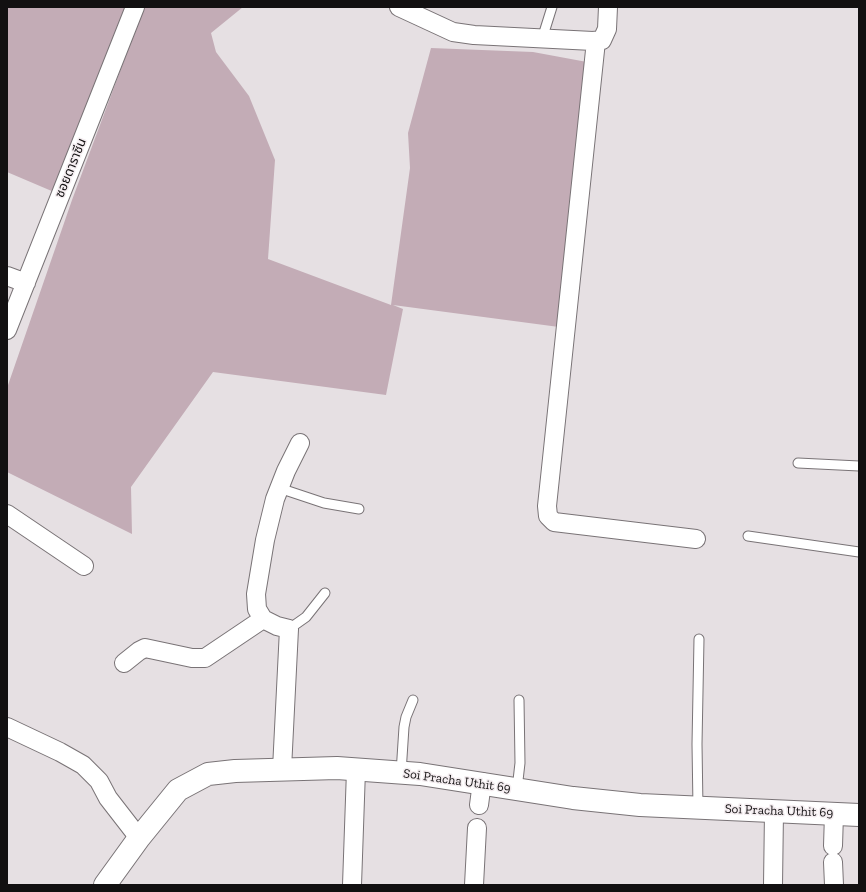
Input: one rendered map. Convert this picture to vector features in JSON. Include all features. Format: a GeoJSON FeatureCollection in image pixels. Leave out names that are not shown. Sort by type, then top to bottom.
{"type":"FeatureCollection","features":[{"type":"Feature","properties":{"kind":"street","name":"ซอยดาราซีน"},"geometry":{"type":"LineString","coordinates":[[7,330],[135,7]]}},
{"type":"Feature","properties":{"kind":"street"},"geometry":{"type":"LineString","coordinates":[[399,7],[454,32],[474,35],[596,41],[602,40],[607,29],[608,7]]}},
{"type":"Feature","properties":{"kind":"street"},"geometry":{"type":"LineString","coordinates":[[596,41],[547,506],[548,516],[554,522],[696,539]]}},
{"type":"Feature","properties":{"kind":"street"},"geometry":{"type":"LineString","coordinates":[[7,276],[26,283]]}},
{"type":"Feature","properties":{"kind":"street"},"geometry":{"type":"LineString","coordinates":[[282,770],[289,629],[277,626],[263,619],[257,609],[256,594],[265,540],[279,488],[300,443]]}},
{"type":"Feature","properties":{"kind":"street"},"geometry":{"type":"LineString","coordinates":[[7,514],[84,566]]}},
{"type":"Feature","properties":{"kind":"street"},"geometry":{"type":"LineString","coordinates":[[124,663],[145,648],[192,658],[205,658],[263,619]]}},
{"type":"Feature","properties":{"kind":"street"},"geometry":{"type":"LineString","coordinates":[[7,727],[60,752],[83,765],[99,781],[108,798],[139,838]]}},
{"type":"Feature","properties":{"kind":"street","name":"Soi Pracha Uthit 69"},"geometry":{"type":"LineString","coordinates":[[105,885],[139,838],[178,790],[208,774],[235,771],[337,768],[482,782],[573,798],[698,808],[859,815]]}},
{"type":"Feature","properties":{"kind":"street"},"geometry":{"type":"LineString","coordinates":[[352,885],[356,770]]}},
{"type":"Feature","properties":{"kind":"street"},"geometry":{"type":"LineString","coordinates":[[479,805],[482,782]]}},
{"type":"Feature","properties":{"kind":"street"},"geometry":{"type":"LineString","coordinates":[[773,885],[774,812]]}},
{"type":"Feature","properties":{"kind":"street"},"geometry":{"type":"LineString","coordinates":[[834,814],[834,885]]}},
{"type":"Feature","properties":{"kind":"street"},"geometry":{"type":"LineString","coordinates":[[474,885],[477,828]]}},
{"type":"Feature","properties":{"kind":"lane"},"geometry":{"type":"LineString","coordinates":[[542,39],[552,7]]}},
{"type":"Feature","properties":{"kind":"lane"},"geometry":{"type":"LineString","coordinates":[[798,463],[859,466]]}},
{"type":"Feature","properties":{"kind":"lane"},"geometry":{"type":"LineString","coordinates":[[279,488],[324,503],[359,509]]}},
{"type":"Feature","properties":{"kind":"lane"},"geometry":{"type":"LineString","coordinates":[[748,536],[859,552]]}},
{"type":"Feature","properties":{"kind":"lane"},"geometry":{"type":"LineString","coordinates":[[289,629],[306,616],[325,593]]}},
{"type":"Feature","properties":{"kind":"lane"},"geometry":{"type":"LineString","coordinates":[[698,808],[697,744],[699,639]]}},
{"type":"Feature","properties":{"kind":"lane"},"geometry":{"type":"LineString","coordinates":[[401,773],[404,727],[406,717],[413,700]]}},
{"type":"Feature","properties":{"kind":"lane"},"geometry":{"type":"LineString","coordinates":[[517,789],[520,763],[519,700]]}},
{"type":"Feature","properties":{"kind":"shaded area"},"geometry":{"type":"Polygon","coordinates":[[[7,7],[125,7],[54,192],[7,172],[7,7]]]}},
{"type":"Feature","properties":{"kind":"shaded area"},"geometry":{"type":"Polygon","coordinates":[[[144,7],[243,7],[211,33],[216,52],[249,96],[275,160],[268,259],[391,305],[410,168],[408,133],[431,48],[533,52],[587,62],[559,327],[393,305],[403,309],[386,395],[213,372],[131,487],[132,534],[7,472],[7,388],[72,200],[144,7]]]}}]}
